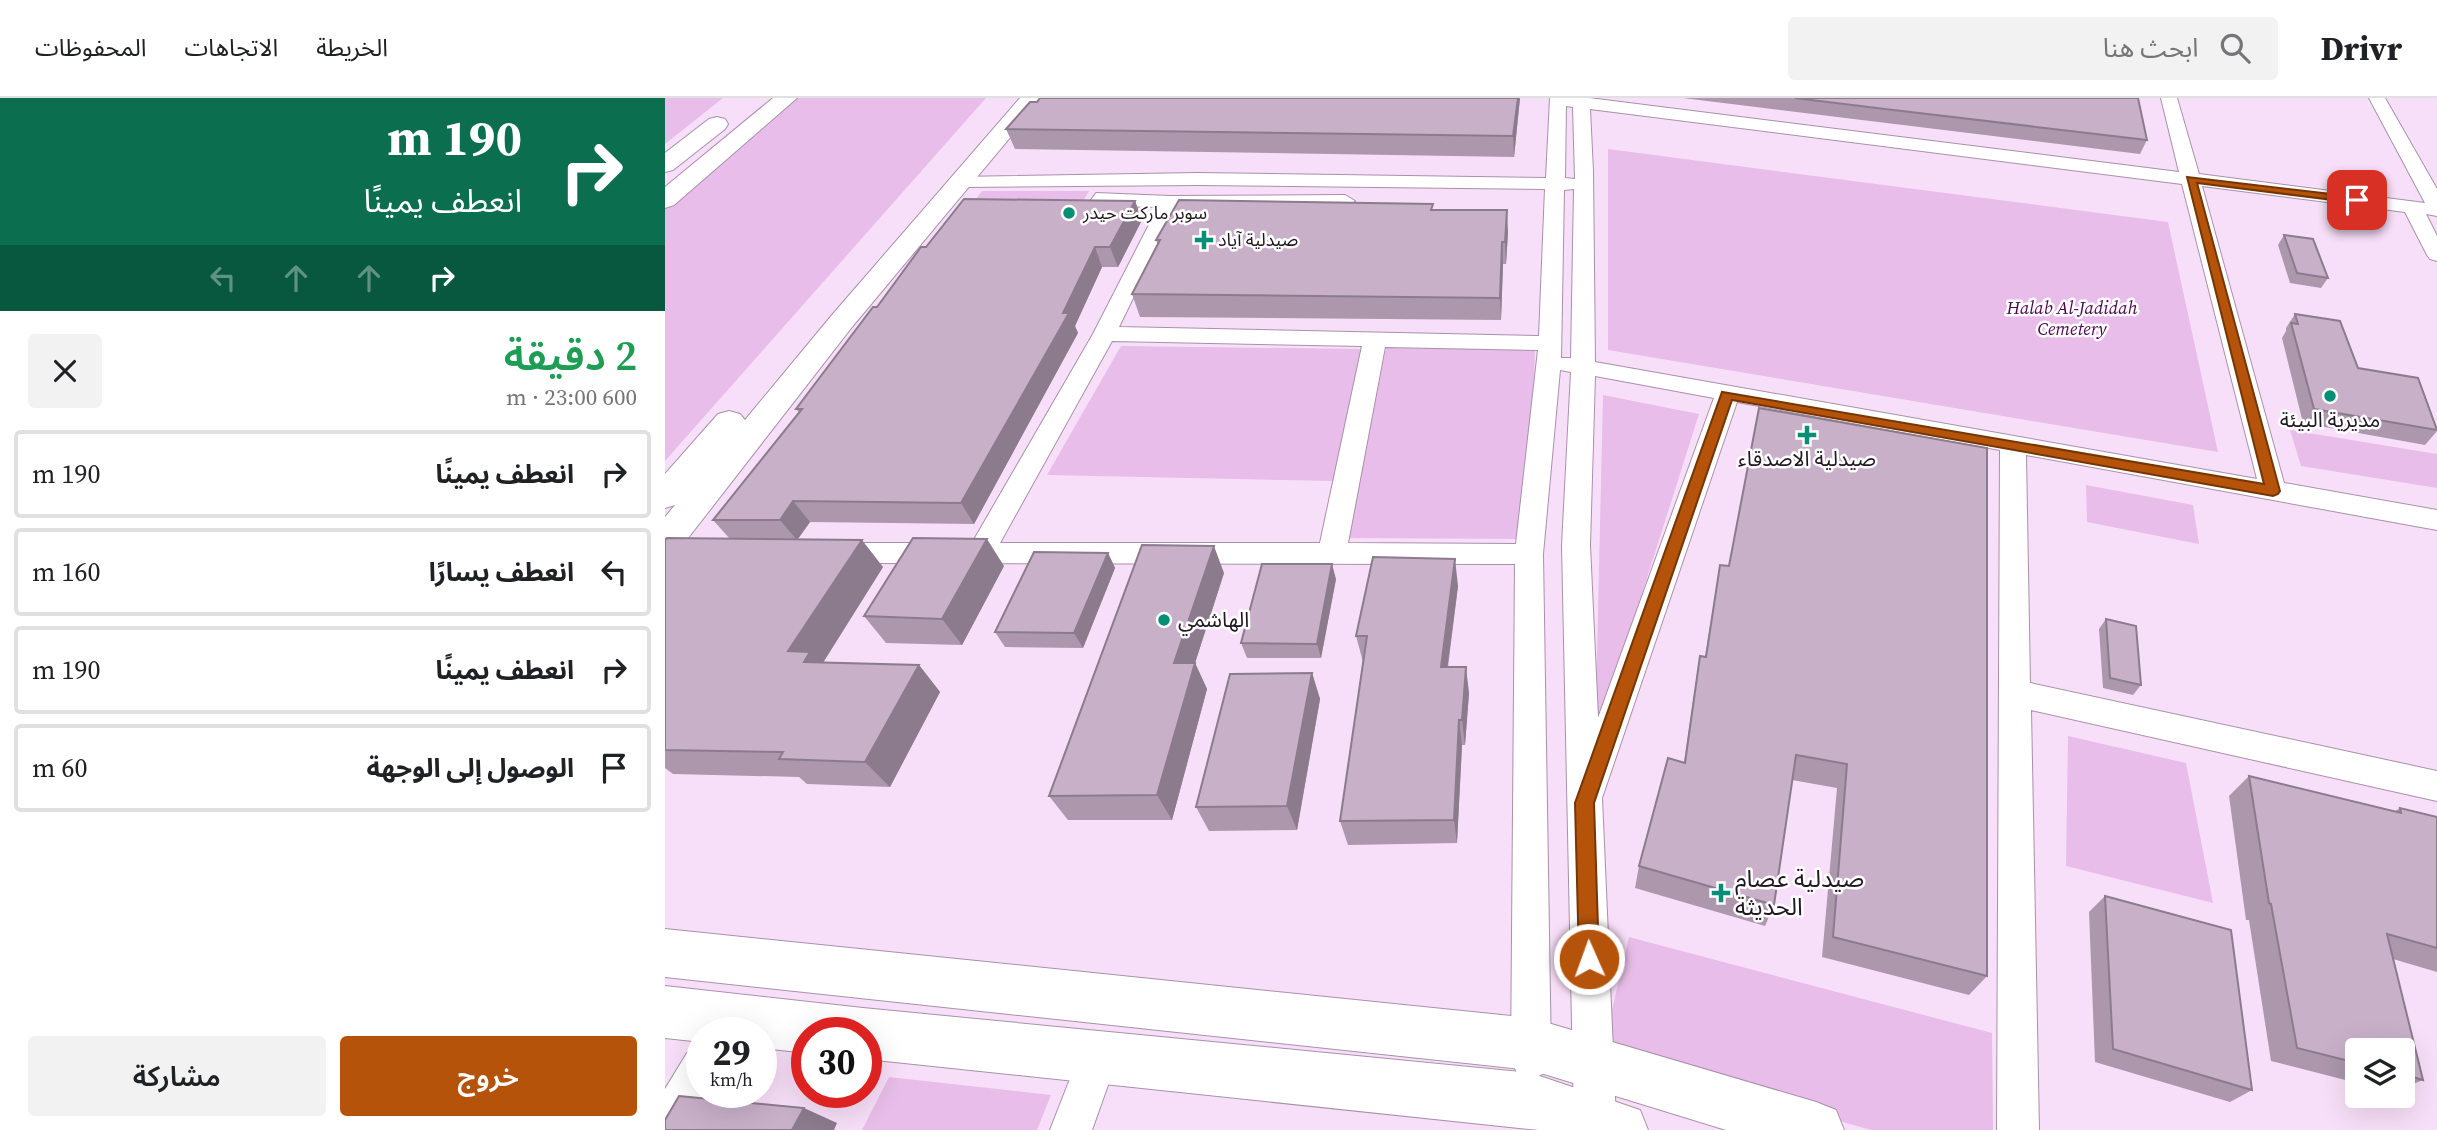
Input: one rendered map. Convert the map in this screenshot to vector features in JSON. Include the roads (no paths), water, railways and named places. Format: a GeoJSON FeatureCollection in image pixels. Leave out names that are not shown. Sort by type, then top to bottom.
{"type":"FeatureCollection","features":[{"type":"Feature","properties":{"kind":"main road"},"geometry":{"type":"LineString","coordinates":[[665,200],[786,98]]}},
{"type":"Feature","properties":{"kind":"main road"},"geometry":{"type":"LineString","coordinates":[[665,496],[1006,98]]}},
{"type":"Feature","properties":{"kind":"main road"},"geometry":{"type":"LineString","coordinates":[[665,542],[842,321],[1032,98]]}},
{"type":"Feature","properties":{"kind":"main road"},"geometry":{"type":"LineString","coordinates":[[665,165],[738,106]]}},
{"type":"Feature","properties":{"kind":"main road"},"geometry":{"type":"LineString","coordinates":[[665,953],[1531,1044],[1816,1130]]}},
{"type":"Feature","properties":{"kind":"main road"},"geometry":{"type":"LineString","coordinates":[[665,1013],[686,1017]]}},
{"type":"Feature","properties":{"kind":"main road"},"geometry":{"type":"LineString","coordinates":[[882,1035],[1531,1100],[1607,1125]]}},
{"type":"Feature","properties":{"kind":"street"},"geometry":{"type":"LineString","coordinates":[[2169,98],[2273,491]]}},
{"type":"Feature","properties":{"kind":"street"},"geometry":{"type":"LineString","coordinates":[[2377,98],[2437,208]]}},
{"type":"Feature","properties":{"kind":"street"},"geometry":{"type":"LineString","coordinates":[[1569,100],[2190,180],[2437,208]]}},
{"type":"Feature","properties":{"kind":"street"},"geometry":{"type":"LineString","coordinates":[[1531,1100],[1529,554],[1549,352],[1554,177],[1569,100]]}},
{"type":"Feature","properties":{"kind":"street"},"geometry":{"type":"LineString","coordinates":[[1569,100],[1584,178],[1583,367],[1576,545],[1593,1063],[1607,1125]]}},
{"type":"Feature","properties":{"kind":"street"},"geometry":{"type":"LineString","coordinates":[[970,172],[1584,178]]}},
{"type":"Feature","properties":{"kind":"street"},"geometry":{"type":"LineString","coordinates":[[970,172],[1112,180],[1201,173],[1403,182],[1554,177]]}},
{"type":"Feature","properties":{"kind":"street"},"geometry":{"type":"LineString","coordinates":[[1112,180],[1101,200],[1399,201],[1403,182]]}},
{"type":"Feature","properties":{"kind":"street"},"geometry":{"type":"LineString","coordinates":[[980,554],[1104,334],[1170,202]]}},
{"type":"Feature","properties":{"kind":"street"},"geometry":{"type":"LineString","coordinates":[[2412,207],[2437,255]]}},
{"type":"Feature","properties":{"kind":"street"},"geometry":{"type":"LineString","coordinates":[[1104,334],[1375,339],[1549,352],[1583,367],[1727,395],[2437,520]]}},
{"type":"Feature","properties":{"kind":"street"},"geometry":{"type":"LineString","coordinates":[[1332,554],[1375,339]]}},
{"type":"Feature","properties":{"kind":"street"},"geometry":{"type":"LineString","coordinates":[[1584,803],[1727,395]]}},
{"type":"Feature","properties":{"kind":"street"},"geometry":{"type":"LineString","coordinates":[[2013,445],[2018,1130]]}},
{"type":"Feature","properties":{"kind":"street"},"geometry":{"type":"LineString","coordinates":[[802,553],[1529,554]]}},
{"type":"Feature","properties":{"kind":"street"},"geometry":{"type":"LineString","coordinates":[[2015,693],[2437,786]]}},
{"type":"Feature","properties":{"kind":"street"},"geometry":{"type":"LineString","coordinates":[[1070,1130],[1098,1057]]}},
{"type":"Feature","properties":{"kind":"street"},"geometry":{"type":"LineString","coordinates":[[665,1128],[686,1094]]}},
{"type":"Feature","properties":{"kind":"place","name":"سوبر ماركت حيدر"},"geometry":{"type":"Point","coordinates":[1069,213]}},
{"type":"Feature","properties":{"kind":"place","name":"صيدلية آياد"},"geometry":{"type":"Point","coordinates":[1204,240]}},
{"type":"Feature","properties":{"kind":"place","name":"مديرية البيئة"},"geometry":{"type":"Point","coordinates":[2330,396]}},
{"type":"Feature","properties":{"kind":"place","name":"صيدلية الاصدقاء"},"geometry":{"type":"Point","coordinates":[1807,435]}},
{"type":"Feature","properties":{"kind":"place","name":"الهاشمي"},"geometry":{"type":"Point","coordinates":[1164,620]}},
{"type":"Feature","properties":{"kind":"place","name":"صيدلية عصام الحديثة"},"geometry":{"type":"Point","coordinates":[1721,893]}},
{"type":"Feature","properties":{"kind":"park label","name":"Halab Al-Jadidah Cemetery"},"geometry":{"type":"Point","coordinates":[2072,318]}}]}
